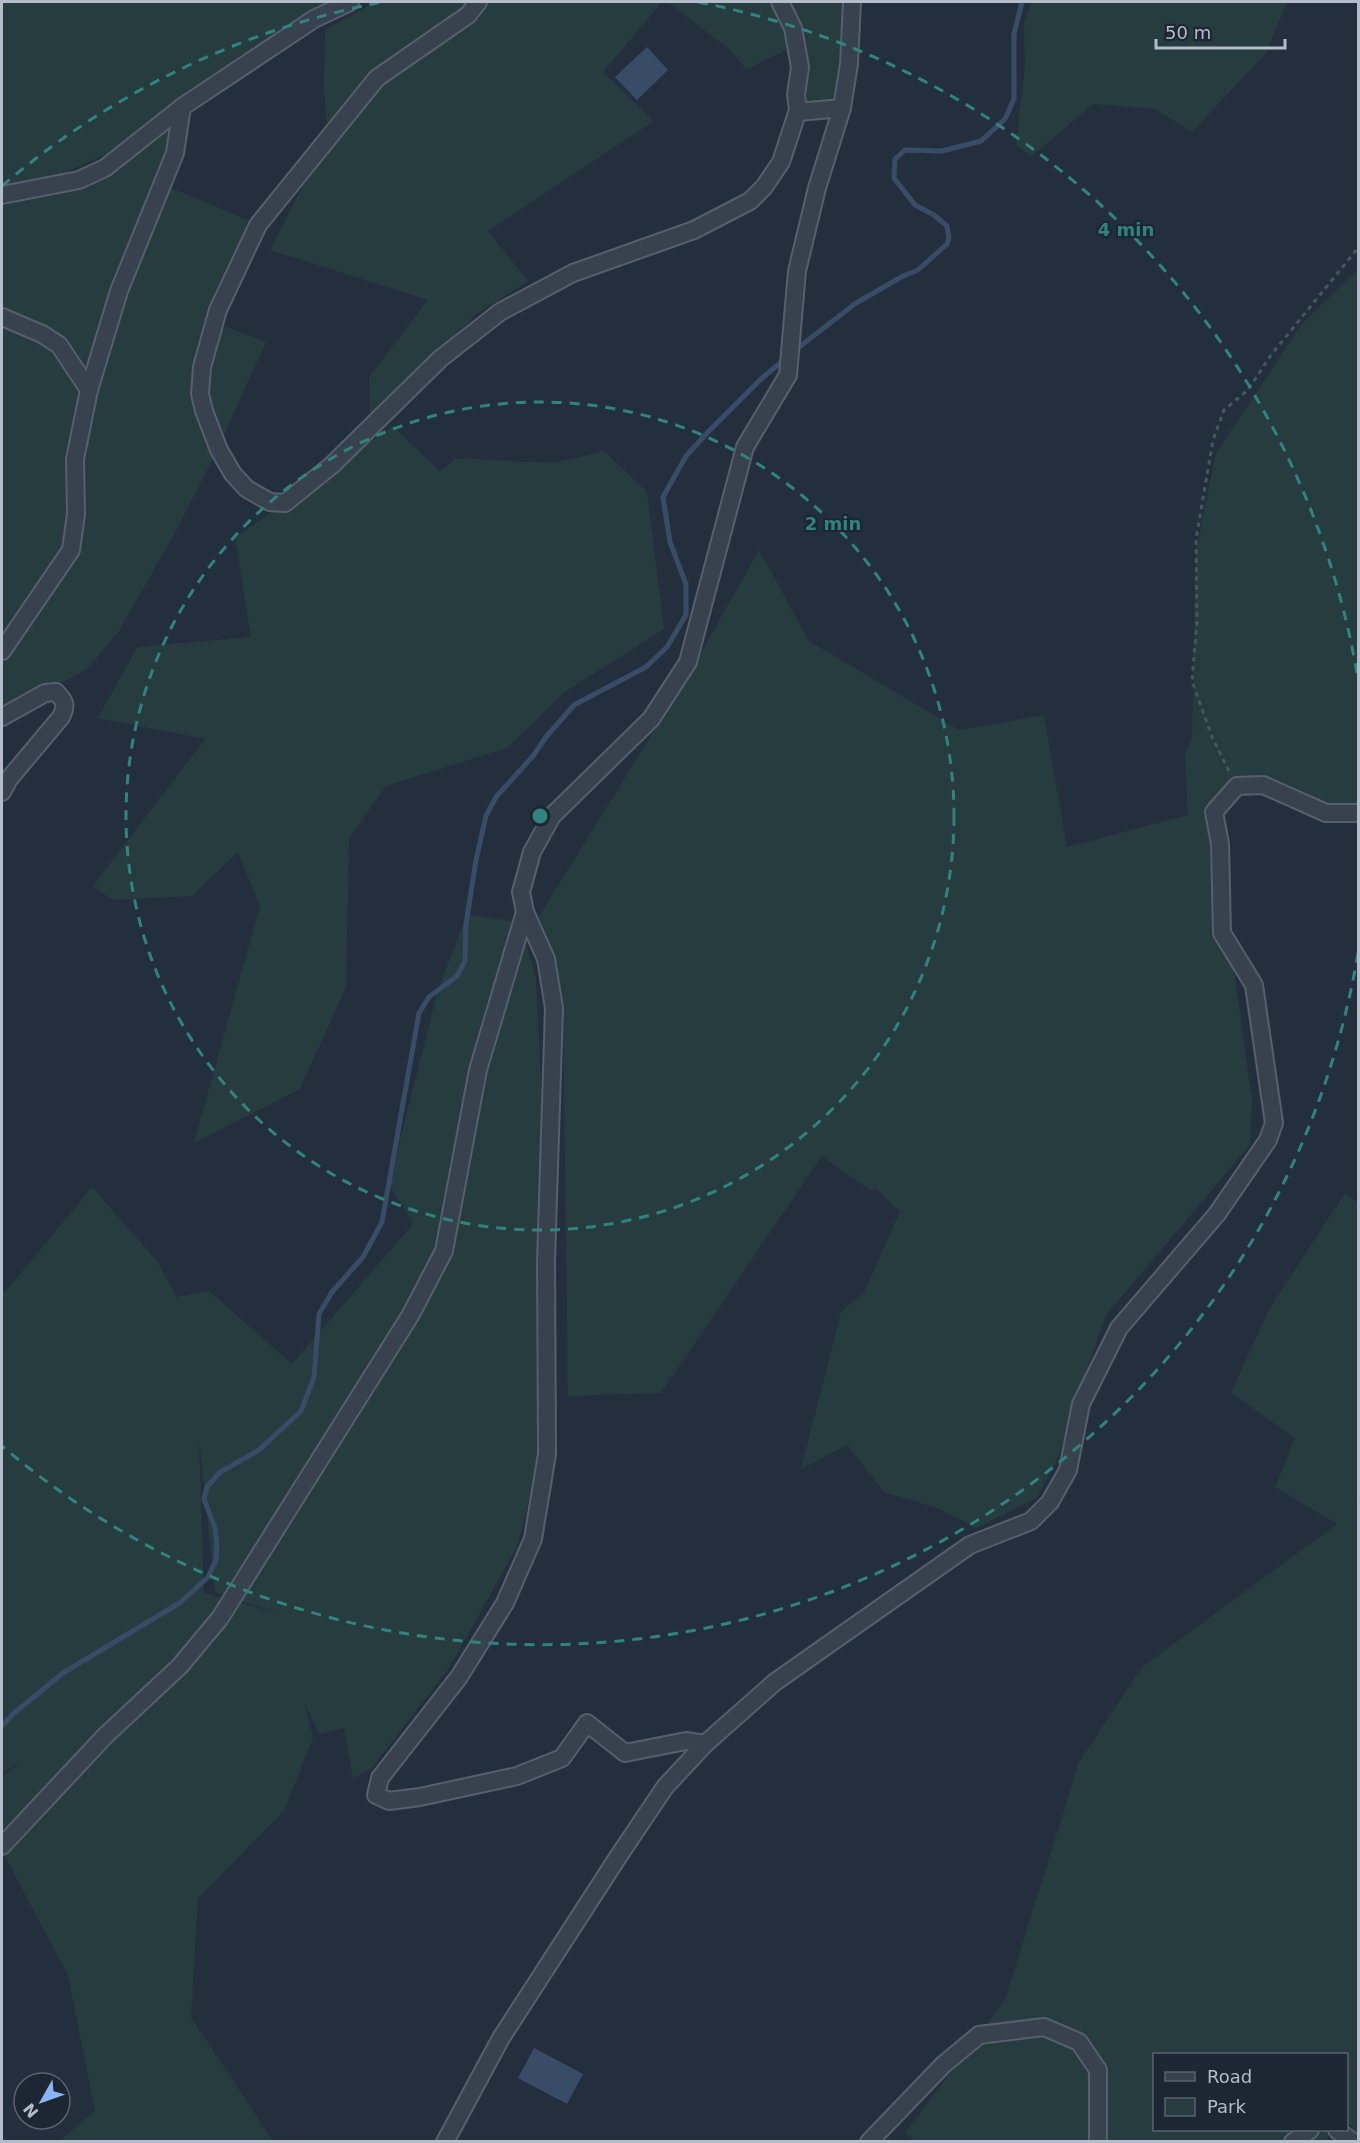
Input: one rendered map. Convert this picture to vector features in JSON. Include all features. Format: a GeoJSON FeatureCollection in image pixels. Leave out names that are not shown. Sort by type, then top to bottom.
{"type":"FeatureCollection","features":[{"type":"Feature","properties":{"kind":"street"},"geometry":{"type":"LineString","coordinates":[[2,195],[79,180],[105,168],[182,107],[314,19],[350,2]]}},
{"type":"Feature","properties":{"kind":"street"},"geometry":{"type":"LineString","coordinates":[[478,2],[468,15],[377,78],[258,225],[218,310],[202,367],[200,394],[204,411],[219,450],[233,474],[247,489],[270,502],[285,503],[302,490],[332,465],[440,358],[500,312],[573,273],[694,230],[750,201],[764,187],[781,162],[798,112],[796,95],[800,67],[793,28],[780,2]]}},
{"type":"Feature","properties":{"kind":"street"},"geometry":{"type":"LineString","coordinates":[[705,1744],[686,1741],[625,1754],[587,1723],[562,1758],[517,1776],[420,1797],[389,1801],[376,1795],[380,1778],[459,1677],[499,1612],[533,1539],[547,1454],[546,1262],[554,1008],[546,959],[525,912],[521,892],[532,852],[552,816],[651,719],[688,662],[745,447],[788,375],[797,271],[817,189],[842,108],[849,64],[852,2]]}},
{"type":"Feature","properties":{"kind":"street"},"geometry":{"type":"LineString","coordinates":[[2,651],[71,550],[76,514],[75,459],[89,390],[119,291],[175,153],[182,107]]}},
{"type":"Feature","properties":{"kind":"street"},"geometry":{"type":"LineString","coordinates":[[798,112],[842,108]]}},
{"type":"Feature","properties":{"kind":"street"},"geometry":{"type":"LineString","coordinates":[[2,317],[42,334],[59,345],[89,390]]}},
{"type":"Feature","properties":{"kind":"street"},"geometry":{"type":"LineString","coordinates":[[2,717],[45,693],[56,692],[64,700],[66,708],[9,779],[2,792]]}},
{"type":"Feature","properties":{"kind":"street"},"geometry":{"type":"LineString","coordinates":[[445,2142],[501,2038],[618,1857],[665,1787],[705,1744],[775,1682],[970,1545],[1030,1521],[1050,1502],[1068,1470],[1080,1404],[1119,1328],[1217,1214],[1268,1140],[1274,1123],[1254,985],[1222,933],[1220,844],[1215,812],[1237,786],[1263,785],[1326,813],[1359,813]]}},
{"type":"Feature","properties":{"kind":"street"},"geometry":{"type":"LineString","coordinates":[[2,1846],[105,1736],[180,1666],[220,1618],[410,1316],[444,1251],[478,1070],[525,912]]}},
{"type":"Feature","properties":{"kind":"street"},"geometry":{"type":"LineString","coordinates":[[869,2142],[943,2065],[979,2035],[1044,2027],[1079,2042],[1098,2070],[1098,2142]]}},
{"type":"Feature","properties":{"kind":"street"},"geometry":{"type":"LineString","coordinates":[[1293,2142],[1309,2131]]}},
{"type":"Feature","properties":{"kind":"street"},"geometry":{"type":"LineString","coordinates":[[1338,2131],[1353,2142]]}},
{"type":"Feature","properties":{"kind":"path"},"geometry":{"type":"LineString","coordinates":[[1237,786],[1212,737],[1192,681],[1197,622],[1196,539],[1213,440],[1224,410],[1248,390],[1272,355],[1359,248]]}},
{"type":"Feature","properties":{"kind":"green space"},"geometry":{"type":"Polygon","coordinates":[[[2,2],[339,2],[144,137],[2,201],[2,2]]]}},
{"type":"Feature","properties":{"kind":"green space"},"geometry":{"type":"Polygon","coordinates":[[[375,2],[662,2],[603,72],[654,121],[488,231],[528,281],[477,314],[370,417],[369,377],[428,300],[270,250],[328,136],[324,89],[325,30],[375,2]]]}},
{"type":"Feature","properties":{"kind":"green space"},"geometry":{"type":"Polygon","coordinates":[[[668,2],[776,2],[789,49],[746,69],[730,50],[668,2]]]}},
{"type":"Feature","properties":{"kind":"green space"},"geometry":{"type":"Polygon","coordinates":[[[783,2],[843,2],[835,109],[809,111],[787,6],[783,2]]]}},
{"type":"Feature","properties":{"kind":"green space"},"geometry":{"type":"Polygon","coordinates":[[[1031,2],[1287,2],[1266,53],[1192,132],[1155,109],[1093,104],[1031,157],[1016,144],[1025,66],[1024,25],[1031,2]]]}},
{"type":"Feature","properties":{"kind":"green space"},"geometry":{"type":"Polygon","coordinates":[[[179,123],[159,183],[248,220],[214,322],[266,342],[213,459],[172,538],[119,631],[87,669],[2,716],[2,204],[91,174],[179,123]]]}},
{"type":"Feature","properties":{"kind":"green space"},"geometry":{"type":"Polygon","coordinates":[[[1358,269],[1358,805],[1318,809],[1263,785],[1211,803],[1252,1100],[1250,1145],[1106,1315],[1059,1455],[1037,1498],[976,1528],[937,1508],[884,1492],[847,1445],[801,1469],[841,1312],[864,1292],[900,1212],[877,1189],[871,1191],[822,1156],[661,1393],[568,1396],[563,1011],[538,918],[689,674],[759,550],[809,641],[959,730],[1044,715],[1067,847],[1188,815],[1185,755],[1192,737],[1196,550],[1216,453],[1301,325],[1358,269]]]}},
{"type":"Feature","properties":{"kind":"green space"},"geometry":{"type":"Polygon","coordinates":[[[393,426],[440,472],[456,458],[553,463],[604,451],[647,492],[664,629],[565,692],[507,748],[386,786],[349,838],[346,987],[300,1089],[194,1143],[260,906],[238,852],[192,896],[113,900],[93,886],[205,739],[98,718],[137,647],[251,637],[235,538],[393,426]]]}},
{"type":"Feature","properties":{"kind":"green space"},"geometry":{"type":"Polygon","coordinates":[[[467,915],[520,922],[536,978],[556,1399],[517,1547],[449,1668],[371,1769],[353,1778],[344,1728],[319,1734],[304,1702],[313,1738],[284,1811],[198,1898],[191,2017],[273,2141],[62,2141],[95,2111],[68,1975],[4,1855],[56,1793],[54,1788],[2,1829],[2,1776],[24,1761],[2,1773],[2,1293],[92,1187],[157,1261],[177,1297],[209,1291],[292,1364],[413,1224],[389,1184],[438,990],[467,915]],[[199,1438],[204,1593],[280,1614],[215,1592],[199,1438]]]}},
{"type":"Feature","properties":{"kind":"green space"},"geometry":{"type":"Polygon","coordinates":[[[1345,1193],[1358,1203],[1358,1497],[1356,1501],[1358,1498],[1358,2133],[1348,2123],[1348,2053],[1153,2053],[1153,2131],[1331,2131],[1326,2141],[917,2142],[905,2133],[1005,2000],[1079,1762],[1141,1668],[1337,1524],[1275,1487],[1295,1438],[1231,1393],[1269,1309],[1345,1193]]]}},
{"type":"Feature","properties":{"kind":"water"},"geometry":{"type":"Polygon","coordinates":[[[647,47],[668,70],[637,100],[615,77],[647,47]]]}},
{"type":"Feature","properties":{"kind":"water"},"geometry":{"type":"Polygon","coordinates":[[[534,2048],[583,2074],[567,2104],[518,2078],[534,2048]]]}},
{"type":"Feature","properties":{"kind":"waterway"},"geometry":{"type":"LineString","coordinates":[[794,351],[856,303],[918,270],[947,244],[949,238],[947,226],[934,215],[915,205],[894,178],[895,159],[905,150],[942,151],[981,141],[1005,119],[1014,99],[1014,34],[1022,2]]}},
{"type":"Feature","properties":{"kind":"waterway"},"geometry":{"type":"LineString","coordinates":[[2,1726],[13,1714],[63,1673],[181,1602],[208,1577],[216,1560],[217,1544],[215,1528],[204,1499],[207,1487],[219,1473],[259,1450],[301,1411],[314,1377],[319,1314],[332,1292],[363,1257],[382,1222],[419,1013],[429,997],[457,976],[465,961],[466,924],[476,860],[486,816],[496,797],[574,705],[646,667],[667,647],[686,615],[686,584],[670,542],[663,497],[686,456],[762,378],[785,359]]}}]}
